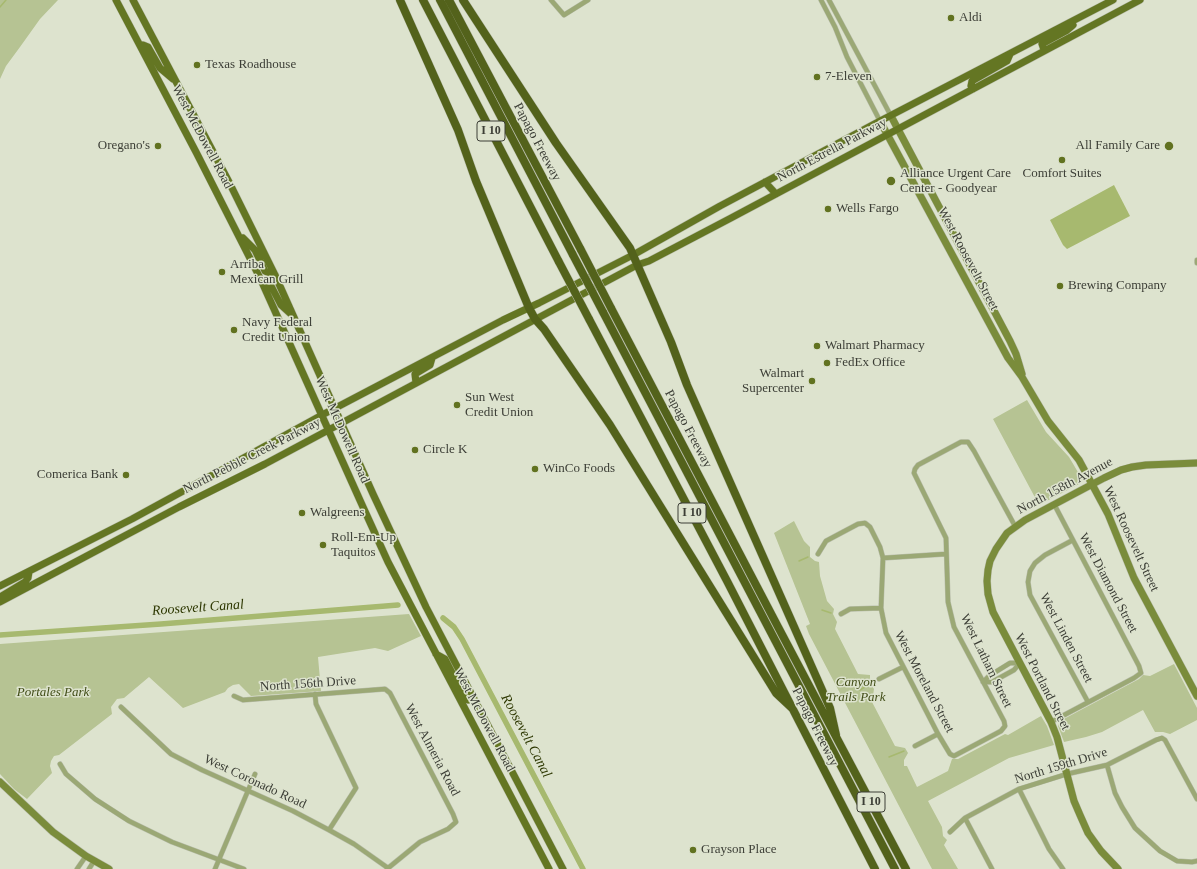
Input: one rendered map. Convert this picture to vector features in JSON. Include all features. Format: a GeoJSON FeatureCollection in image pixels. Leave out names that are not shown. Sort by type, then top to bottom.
{"type":"FeatureCollection","features":[{"type":"Feature","properties":{"kind":"highway"},"geometry":{"type":"LineString","coordinates":[[400,0],[458,130],[476,181],[535,319],[544,329],[610,425],[776,693],[792,708]]}},
{"type":"Feature","properties":{"kind":"highway","name":"Papago Freeway"},"geometry":{"type":"LineString","coordinates":[[422,0],[727,581],[875,869]]}},
{"type":"Feature","properties":{"kind":"highway"},"geometry":{"type":"LineString","coordinates":[[440,0],[895,869]]}},
{"type":"Feature","properties":{"kind":"highway","name":"Papago Freeway"},"geometry":{"type":"LineString","coordinates":[[449,0],[906,869]]}},
{"type":"Feature","properties":{"kind":"highway"},"geometry":{"type":"LineString","coordinates":[[463,0],[539,118],[618,231],[633,255],[671,342],[687,386],[830,708],[836,735]]}},
{"type":"Feature","properties":{"kind":"main road","name":"West McDowell Road"},"geometry":{"type":"LineString","coordinates":[[116,0],[261,280],[388,562],[549,869]]}},
{"type":"Feature","properties":{"kind":"main road","name":"West McDowell Road"},"geometry":{"type":"LineString","coordinates":[[133,0],[232,188],[275,275],[426,607],[563,869]]}},
{"type":"Feature","properties":{"kind":"main road","name":"North Estrella Parkway"},"geometry":{"type":"LineString","coordinates":[[529,308],[633,255],[765,182],[880,121],[1113,0]]}},
{"type":"Feature","properties":{"kind":"main road","name":"North Estrella Parkway"},"geometry":{"type":"LineString","coordinates":[[535,319],[776,194],[1140,0]]}},
{"type":"Feature","properties":{"kind":"main road"},"geometry":{"type":"LineString","coordinates":[[1044,50],[1042,44],[1066,31],[1081,17]]}},
{"type":"Feature","properties":{"kind":"main road"},"geometry":{"type":"LineString","coordinates":[[140,45],[148,47],[160,68],[176,82]]}},
{"type":"Feature","properties":{"kind":"main road"},"geometry":{"type":"LineString","coordinates":[[973,89],[971,86],[972,81],[1007,62],[1010,54]]}},
{"type":"Feature","properties":{"kind":"main road"},"geometry":{"type":"LineString","coordinates":[[765,182],[776,194]]}},
{"type":"Feature","properties":{"kind":"main road"},"geometry":{"type":"LineString","coordinates":[[237,232],[255,250],[265,271],[275,275]]}},
{"type":"Feature","properties":{"kind":"main road"},"geometry":{"type":"LineString","coordinates":[[261,280],[267,281],[270,284],[281,305],[294,316]]}},
{"type":"Feature","properties":{"kind":"main road","name":"North Pebble Creek Parkway"},"geometry":{"type":"LineString","coordinates":[[0,586],[138,516],[335,409],[529,308]]}},
{"type":"Feature","properties":{"kind":"main road","name":"North Pebble Creek Parkway"},"geometry":{"type":"LineString","coordinates":[[0,602],[328,430],[535,319]]}},
{"type":"Feature","properties":{"kind":"main road"},"geometry":{"type":"LineString","coordinates":[[416,383],[415,374],[430,365],[432,358]]}},
{"type":"Feature","properties":{"kind":"main road"},"geometry":{"type":"LineString","coordinates":[[388,562],[401,554]]}},
{"type":"Feature","properties":{"kind":"main road"},"geometry":{"type":"LineString","coordinates":[[0,597],[25,582],[28,578],[29,572]]}},
{"type":"Feature","properties":{"kind":"main road"},"geometry":{"type":"LineString","coordinates":[[436,654],[445,659],[464,696],[468,700],[474,700]]}},
{"type":"Feature","properties":{"kind":"street"},"geometry":{"type":"LineString","coordinates":[[551,0],[564,15],[588,0]]}},
{"type":"Feature","properties":{"kind":"street","name":"West Roosevelt Street"},"geometry":{"type":"LineString","coordinates":[[821,0],[835,27],[847,56],[887,135],[893,143],[1008,358],[1022,377],[1048,421],[1079,460],[1092,484],[1108,514],[1134,578],[1197,696]]}},
{"type":"Feature","properties":{"kind":"street","name":"West Roosevelt Street"},"geometry":{"type":"LineString","coordinates":[[830,0],[1016,354],[1022,377]]}},
{"type":"Feature","properties":{"kind":"street","name":"West Latham Street"},"geometry":{"type":"LineString","coordinates":[[954,756],[1001,731],[1005,726],[1004,721],[954,627],[948,602],[946,538],[914,473],[915,469],[918,465],[960,442],[968,442],[1015,526]]}},
{"type":"Feature","properties":{"kind":"street","name":"North 158th Avenue"},"geometry":{"type":"LineString","coordinates":[[1015,526],[1110,474],[1132,467],[1146,465],[1197,463]]}},
{"type":"Feature","properties":{"kind":"street","name":"West Diamond Street"},"geometry":{"type":"LineString","coordinates":[[1054,504],[1139,666],[1141,673],[1088,702]]}},
{"type":"Feature","properties":{"kind":"street","name":"West Moreland Street"},"geometry":{"type":"LineString","coordinates":[[818,554],[826,541],[858,524],[865,523],[870,527],[880,547],[883,558],[881,608],[886,633],[938,734],[950,754],[954,756]]}},
{"type":"Feature","properties":{"kind":"street","name":"West Portland Street"},"geometry":{"type":"LineString","coordinates":[[1015,526],[1007,533],[990,561],[987,581],[988,594],[993,612],[1051,722],[1057,737],[1074,801],[1088,833],[1101,851],[1118,869]]}},
{"type":"Feature","properties":{"kind":"street","name":"West Linden Street"},"geometry":{"type":"LineString","coordinates":[[1073,540],[1045,555],[1035,563],[1030,571],[1028,582],[1030,595],[1088,702]]}},
{"type":"Feature","properties":{"kind":"street"},"geometry":{"type":"LineString","coordinates":[[883,558],[946,554]]}},
{"type":"Feature","properties":{"kind":"street"},"geometry":{"type":"LineString","coordinates":[[840,614],[850,609],[881,608]]}},
{"type":"Feature","properties":{"kind":"street"},"geometry":{"type":"LineString","coordinates":[[983,682],[989,676],[1010,664],[1020,663]]}},
{"type":"Feature","properties":{"kind":"street"},"geometry":{"type":"LineString","coordinates":[[983,682],[992,682],[1014,670],[1020,663]]}},
{"type":"Feature","properties":{"kind":"street"},"geometry":{"type":"LineString","coordinates":[[879,679],[903,667]]}},
{"type":"Feature","properties":{"kind":"street","name":"North 156th Drive"},"geometry":{"type":"LineString","coordinates":[[234,696],[243,700],[385,689]]}},
{"type":"Feature","properties":{"kind":"street","name":"West Almeria Road"},"geometry":{"type":"LineString","coordinates":[[385,689],[390,693],[456,822],[448,829],[420,842],[387,869]]}},
{"type":"Feature","properties":{"kind":"street"},"geometry":{"type":"LineString","coordinates":[[315,694],[316,704],[356,788],[329,830]]}},
{"type":"Feature","properties":{"kind":"street"},"geometry":{"type":"LineString","coordinates":[[1051,722],[1088,702]]}},
{"type":"Feature","properties":{"kind":"street","name":"West Coronado Road"},"geometry":{"type":"LineString","coordinates":[[121,707],[171,754],[202,770],[293,811],[329,830],[354,844],[387,869]]}},
{"type":"Feature","properties":{"kind":"street"},"geometry":{"type":"LineString","coordinates":[[915,746],[938,734]]}},
{"type":"Feature","properties":{"kind":"street","name":"North 159th Drive"},"geometry":{"type":"LineString","coordinates":[[950,832],[965,818],[1019,789],[1067,774],[1107,765],[1162,738],[1197,799]]}},
{"type":"Feature","properties":{"kind":"street"},"geometry":{"type":"LineString","coordinates":[[60,764],[66,774],[95,799],[129,821],[172,842],[244,869]]}},
{"type":"Feature","properties":{"kind":"street"},"geometry":{"type":"LineString","coordinates":[[1107,765],[1117,798],[1135,828],[1160,851],[1177,861],[1186,862],[1197,860]]}},
{"type":"Feature","properties":{"kind":"street"},"geometry":{"type":"LineString","coordinates":[[215,869],[255,774]]}},
{"type":"Feature","properties":{"kind":"street"},"geometry":{"type":"LineString","coordinates":[[0,782],[53,832],[86,856],[109,869]]}},
{"type":"Feature","properties":{"kind":"street"},"geometry":{"type":"LineString","coordinates":[[1019,789],[1049,849],[1063,869]]}},
{"type":"Feature","properties":{"kind":"street"},"geometry":{"type":"LineString","coordinates":[[965,818],[992,869]]}},
{"type":"Feature","properties":{"kind":"street"},"geometry":{"type":"LineString","coordinates":[[77,869],[86,856]]}},
{"type":"Feature","properties":{"kind":"street"},"geometry":{"type":"LineString","coordinates":[[89,869],[94,861]]}},
{"type":"Feature","properties":{"kind":"green space"},"geometry":{"type":"Polygon","coordinates":[[[0,0],[58,0],[40,19],[6,66],[0,79],[0,0]]]}},
{"type":"Feature","properties":{"kind":"green space"},"geometry":{"type":"Polygon","coordinates":[[[1027,400],[1046,432],[1069,457],[1082,479],[1079,484],[1039,505],[993,419],[1027,400]]]}},
{"type":"Feature","properties":{"kind":"green space","name":"Canyon Trails Park"},"geometry":{"type":"Polygon","coordinates":[[[794,521],[804,541],[810,547],[810,557],[819,562],[820,576],[827,601],[834,609],[833,614],[837,622],[835,629],[858,674],[870,675],[870,683],[874,689],[872,702],[895,746],[905,748],[908,753],[904,760],[904,766],[907,766],[917,787],[948,771],[952,759],[958,759],[1005,734],[1008,735],[1041,716],[1047,726],[1054,745],[1009,758],[928,801],[942,827],[943,836],[947,840],[944,845],[958,869],[932,869],[809,634],[806,626],[810,624],[774,533],[794,521]]]}},
{"type":"Feature","properties":{"kind":"green space","name":"Portales Park"},"geometry":{"type":"Polygon","coordinates":[[[409,614],[421,636],[388,651],[375,648],[318,657],[321,691],[251,696],[239,684],[233,685],[225,692],[183,708],[149,677],[124,698],[117,699],[111,707],[112,714],[59,755],[54,756],[50,766],[52,773],[27,799],[14,789],[0,774],[0,644],[409,614]]]}},
{"type":"Feature","properties":{"kind":"green space"},"geometry":{"type":"Polygon","coordinates":[[[1174,664],[1197,708],[1197,720],[1170,734],[1155,732],[1143,710],[1102,732],[1064,742],[1058,726],[1060,721],[1139,679],[1143,675],[1150,676],[1174,664]]]}},
{"type":"Feature","properties":{"kind":"shaded area"},"geometry":{"type":"Polygon","coordinates":[[[1114,185],[1130,216],[1067,249],[1063,245],[1050,220],[1114,185]]]}},
{"type":"Feature","properties":{"kind":"waterway"},"geometry":{"type":"LineString","coordinates":[[0,7],[6,0]]}},
{"type":"Feature","properties":{"kind":"waterway"},"geometry":{"type":"LineString","coordinates":[[799,561],[808,557]]}},
{"type":"Feature","properties":{"kind":"waterway","name":"Roosevelt Canal"},"geometry":{"type":"LineString","coordinates":[[0,635],[398,605]]}},
{"type":"Feature","properties":{"kind":"waterway"},"geometry":{"type":"LineString","coordinates":[[822,610],[831,613]]}},
{"type":"Feature","properties":{"kind":"waterway","name":"Roosevelt Canal"},"geometry":{"type":"LineString","coordinates":[[443,618],[454,627],[462,639],[583,869]]}},
{"type":"Feature","properties":{"kind":"waterway"},"geometry":{"type":"LineString","coordinates":[[860,690],[868,685]]}},
{"type":"Feature","properties":{"kind":"waterway"},"geometry":{"type":"LineString","coordinates":[[889,757],[904,751]]}},
{"type":"Feature","properties":{"kind":"place","name":"Aldi"},"geometry":{"type":"Point","coordinates":[951,18]}},
{"type":"Feature","properties":{"kind":"place","name":"Texas Roadhouse"},"geometry":{"type":"Point","coordinates":[197,65]}},
{"type":"Feature","properties":{"kind":"place","name":"7-Eleven"},"geometry":{"type":"Point","coordinates":[817,77]}},
{"type":"Feature","properties":{"kind":"place","name":"Oregano's"},"geometry":{"type":"Point","coordinates":[158,146]}},
{"type":"Feature","properties":{"kind":"place","name":"All Family Care"},"geometry":{"type":"Point","coordinates":[1169,146]}},
{"type":"Feature","properties":{"kind":"place","name":"Comfort Suites"},"geometry":{"type":"Point","coordinates":[1062,160]}},
{"type":"Feature","properties":{"kind":"place","name":"Alliance Urgent Care Center - Goodyear"},"geometry":{"type":"Point","coordinates":[891,181]}},
{"type":"Feature","properties":{"kind":"place","name":"Wells Fargo"},"geometry":{"type":"Point","coordinates":[828,209]}},
{"type":"Feature","properties":{"kind":"place","name":"Arriba Mexican Grill"},"geometry":{"type":"Point","coordinates":[222,272]}},
{"type":"Feature","properties":{"kind":"place","name":"Brewing Company"},"geometry":{"type":"Point","coordinates":[1060,286]}},
{"type":"Feature","properties":{"kind":"place","name":"Navy Federal Credit Union"},"geometry":{"type":"Point","coordinates":[234,330]}},
{"type":"Feature","properties":{"kind":"place","name":"Walmart Pharmacy"},"geometry":{"type":"Point","coordinates":[817,346]}},
{"type":"Feature","properties":{"kind":"place","name":"FedEx Office"},"geometry":{"type":"Point","coordinates":[827,363]}},
{"type":"Feature","properties":{"kind":"place","name":"Walmart Supercenter"},"geometry":{"type":"Point","coordinates":[812,381]}},
{"type":"Feature","properties":{"kind":"place","name":"Sun West Credit Union"},"geometry":{"type":"Point","coordinates":[457,405]}},
{"type":"Feature","properties":{"kind":"place","name":"Circle K"},"geometry":{"type":"Point","coordinates":[415,450]}},
{"type":"Feature","properties":{"kind":"place","name":"WinCo Foods"},"geometry":{"type":"Point","coordinates":[535,469]}},
{"type":"Feature","properties":{"kind":"place","name":"Comerica Bank"},"geometry":{"type":"Point","coordinates":[126,475]}},
{"type":"Feature","properties":{"kind":"place","name":"Walgreens"},"geometry":{"type":"Point","coordinates":[302,513]}},
{"type":"Feature","properties":{"kind":"place","name":"Roll-Em-Up Taquitos"},"geometry":{"type":"Point","coordinates":[323,545]}},
{"type":"Feature","properties":{"kind":"place","name":"Grayson Place"},"geometry":{"type":"Point","coordinates":[693,850]}}]}
